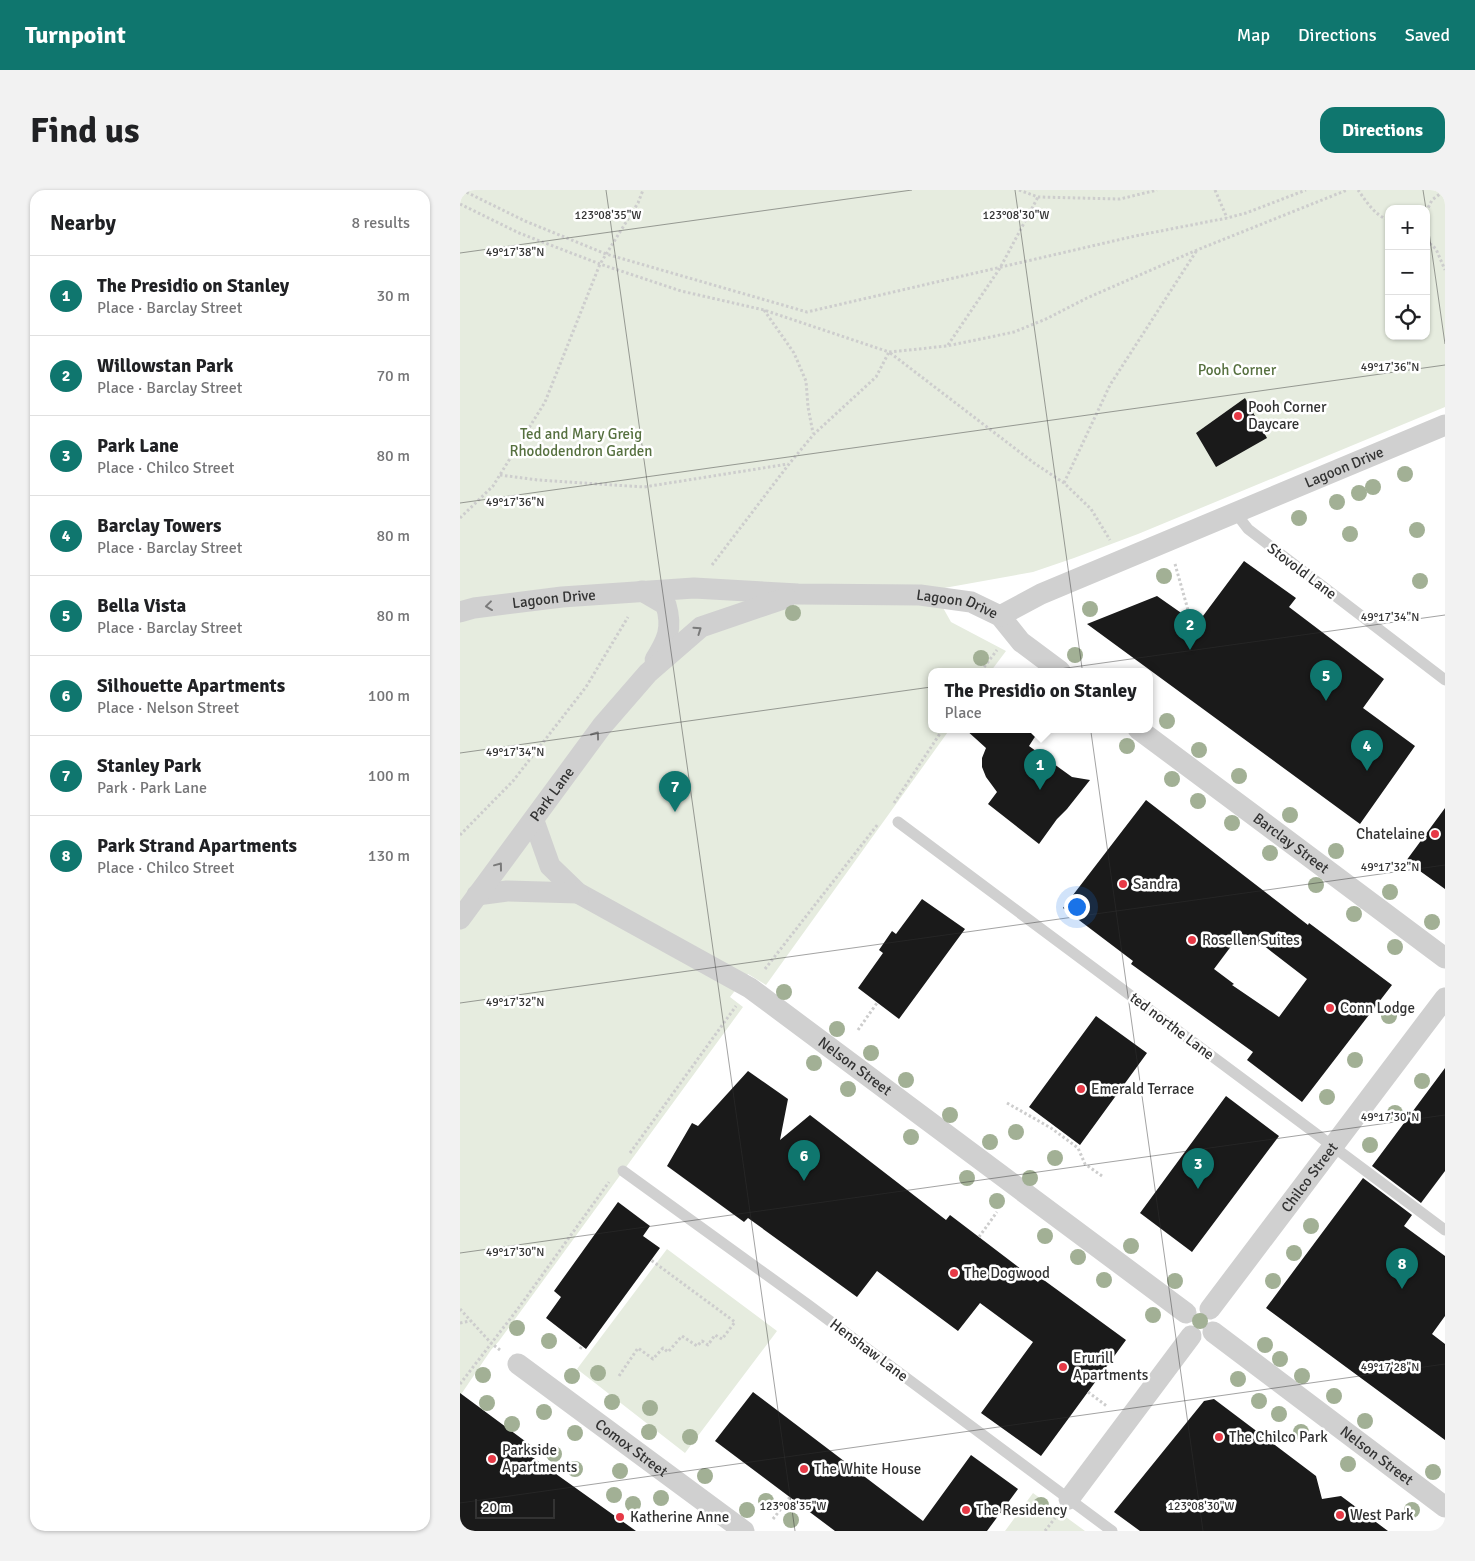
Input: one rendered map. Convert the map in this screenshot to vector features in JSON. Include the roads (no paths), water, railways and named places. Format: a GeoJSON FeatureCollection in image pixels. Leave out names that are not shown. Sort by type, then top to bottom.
{"type":"FeatureCollection","features":[{"type":"Feature","properties":{"kind":"street","name":"Lagoon Drive"},"geometry":{"type":"LineString","coordinates":[[460,612],[474,608],[562,597],[694,588],[798,594],[920,595],[971,602],[1000,616],[1041,594],[1445,425]]}},
{"type":"Feature","properties":{"kind":"street","name":"Park Lane"},"geometry":{"type":"LineString","coordinates":[[642,591],[666,605],[670,618],[668,638],[648,673]]}},
{"type":"Feature","properties":{"kind":"street","name":"Park Lane"},"geometry":{"type":"LineString","coordinates":[[460,919],[534,821],[602,726],[648,673],[701,627],[798,594]]}},
{"type":"Feature","properties":{"kind":"street"},"geometry":{"type":"LineString","coordinates":[[1000,616],[1021,642],[1056,668]]}},
{"type":"Feature","properties":{"kind":"street","name":"Barclay Street"},"geometry":{"type":"LineString","coordinates":[[1143,733],[1445,958]]}},
{"type":"Feature","properties":{"kind":"street","name":"Nelson Street"},"geometry":{"type":"LineString","coordinates":[[534,821],[550,866],[578,893],[750,988],[1186,1313]]}},
{"type":"Feature","properties":{"kind":"street"},"geometry":{"type":"LineString","coordinates":[[477,895],[507,891],[578,893]]}},
{"type":"Feature","properties":{"kind":"street","name":"Chilco Street"},"geometry":{"type":"LineString","coordinates":[[1210,1309],[1445,998]]}},
{"type":"Feature","properties":{"kind":"street"},"geometry":{"type":"LineString","coordinates":[[1200,1305],[1210,1309],[1214,1312],[1217,1322],[1213,1332],[1205,1338],[1191,1336],[1184,1328],[1186,1313],[1200,1305]]}},
{"type":"Feature","properties":{"kind":"street","name":"Nelson Street"},"geometry":{"type":"LineString","coordinates":[[1213,1332],[1445,1507]]}},
{"type":"Feature","properties":{"kind":"street"},"geometry":{"type":"LineString","coordinates":[[1064,1506],[1191,1336]]}},
{"type":"Feature","properties":{"kind":"street","name":"Comox Street"},"geometry":{"type":"LineString","coordinates":[[518,1364],[744,1531]]}},
{"type":"Feature","properties":{"kind":"lane","name":"Stovold Lane"},"geometry":{"type":"LineString","coordinates":[[1235,512],[1248,529],[1445,680]]}},
{"type":"Feature","properties":{"kind":"lane","name":"ted northe Lane"},"geometry":{"type":"LineString","coordinates":[[898,822],[1445,1230]]}},
{"type":"Feature","properties":{"kind":"lane","name":"Henshaw Lane"},"geometry":{"type":"LineString","coordinates":[[623,1172],[807,1304],[1064,1506],[1112,1531]]}},
{"type":"Feature","properties":{"kind":"place","name":"Pooh Corner Daycare"},"geometry":{"type":"Point","coordinates":[1238,416]}},
{"type":"Feature","properties":{"kind":"place","name":"Willowstan Park"},"geometry":{"type":"Point","coordinates":[1190,650]}},
{"type":"Feature","properties":{"kind":"place","name":"Bella Vista"},"geometry":{"type":"Point","coordinates":[1326,701]}},
{"type":"Feature","properties":{"kind":"place","name":"Barclay Towers"},"geometry":{"type":"Point","coordinates":[1367,771]}},
{"type":"Feature","properties":{"kind":"place","name":"The Presidio on Stanley"},"geometry":{"type":"Point","coordinates":[1040,790]}},
{"type":"Feature","properties":{"kind":"place","name":"Stanley Park"},"geometry":{"type":"Point","coordinates":[675,812]}},
{"type":"Feature","properties":{"kind":"place","name":"Chatelaine"},"geometry":{"type":"Point","coordinates":[1435,834]}},
{"type":"Feature","properties":{"kind":"place","name":"Sandra"},"geometry":{"type":"Point","coordinates":[1123,884]}},
{"type":"Feature","properties":{"kind":"place","name":"Rosellen Suites"},"geometry":{"type":"Point","coordinates":[1192,940]}},
{"type":"Feature","properties":{"kind":"place","name":"Conn Lodge"},"geometry":{"type":"Point","coordinates":[1330,1008]}},
{"type":"Feature","properties":{"kind":"place","name":"Emerald Terrace"},"geometry":{"type":"Point","coordinates":[1081,1089]}},
{"type":"Feature","properties":{"kind":"place","name":"Silhouette Apartments"},"geometry":{"type":"Point","coordinates":[804,1181]}},
{"type":"Feature","properties":{"kind":"place","name":"Park Lane"},"geometry":{"type":"Point","coordinates":[1198,1189]}},
{"type":"Feature","properties":{"kind":"place","name":"The Dogwood"},"geometry":{"type":"Point","coordinates":[954,1273]}},
{"type":"Feature","properties":{"kind":"place","name":"Park Strand Apartments"},"geometry":{"type":"Point","coordinates":[1402,1289]}},
{"type":"Feature","properties":{"kind":"place","name":"Erurill Apartments"},"geometry":{"type":"Point","coordinates":[1063,1367]}},
{"type":"Feature","properties":{"kind":"place","name":"The Chilco Park"},"geometry":{"type":"Point","coordinates":[1219,1437]}},
{"type":"Feature","properties":{"kind":"place","name":"Parkside Apartments"},"geometry":{"type":"Point","coordinates":[492,1459]}},
{"type":"Feature","properties":{"kind":"place","name":"The White House"},"geometry":{"type":"Point","coordinates":[804,1469]}},
{"type":"Feature","properties":{"kind":"place","name":"The Residency"},"geometry":{"type":"Point","coordinates":[966,1510]}},
{"type":"Feature","properties":{"kind":"place","name":"West Park"},"geometry":{"type":"Point","coordinates":[1340,1515]}},
{"type":"Feature","properties":{"kind":"place","name":"Katherine Anne"},"geometry":{"type":"Point","coordinates":[620,1517]}},
{"type":"Feature","properties":{"kind":"park label","name":"Pooh Corner"},"geometry":{"type":"Point","coordinates":[1237,370]}},
{"type":"Feature","properties":{"kind":"park label","name":"Ted and Mary Greig Rhododendron Garden"},"geometry":{"type":"Point","coordinates":[581,442]}}]}
